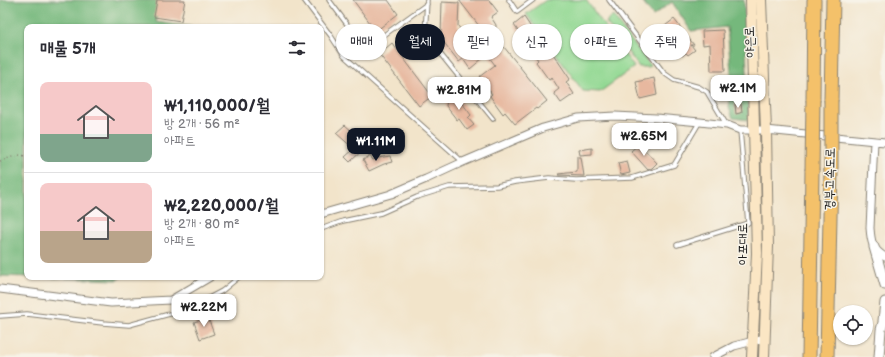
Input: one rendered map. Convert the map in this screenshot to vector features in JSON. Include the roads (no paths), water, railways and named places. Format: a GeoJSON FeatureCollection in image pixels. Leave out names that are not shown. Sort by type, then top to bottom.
{"type":"FeatureCollection","features":[{"type":"Feature","properties":{"kind":"highway","name":"경부고속도로"},"geometry":{"type":"LineString","coordinates":[[809,357],[814,0]]}},
{"type":"Feature","properties":{"kind":"highway","name":"경부고속도로"},"geometry":{"type":"LineString","coordinates":[[828,357],[832,0]]}},
{"type":"Feature","properties":{"kind":"main road","name":"야은로"},"geometry":{"type":"LineString","coordinates":[[751,0],[755,130]]}},
{"type":"Feature","properties":{"kind":"main road","name":"야은로"},"geometry":{"type":"LineString","coordinates":[[762,0],[766,130]]}},
{"type":"Feature","properties":{"kind":"main road","name":"아포대로"},"geometry":{"type":"LineString","coordinates":[[752,357],[757,253],[755,130]]}},
{"type":"Feature","properties":{"kind":"main road","name":"아포대로"},"geometry":{"type":"LineString","coordinates":[[764,357],[768,246],[766,130]]}},
{"type":"Feature","properties":{"kind":"street"},"geometry":{"type":"LineString","coordinates":[[324,213],[391,194],[543,128],[578,118],[615,116],[700,122],[727,125],[740,130],[766,130],[885,142]]}},
{"type":"Feature","properties":{"kind":"street"},"geometry":{"type":"LineString","coordinates":[[874,141],[870,228],[871,239],[885,285]]}},
{"type":"Feature","properties":{"kind":"street"},"geometry":{"type":"LineString","coordinates":[[874,247],[878,253],[885,257]]}},
{"type":"Feature","properties":{"kind":"street"},"geometry":{"type":"LineString","coordinates":[[0,289],[111,303],[171,300],[205,280]]}},
{"type":"Feature","properties":{"kind":"street"},"geometry":{"type":"LineString","coordinates":[[879,357],[885,302]]}},
{"type":"Feature","properties":{"kind":"street"},"geometry":{"type":"LineString","coordinates":[[713,357],[734,346],[765,338]]}},
{"type":"Feature","properties":{"kind":"lane"},"geometry":{"type":"LineString","coordinates":[[304,0],[322,24]]}},
{"type":"Feature","properties":{"kind":"lane"},"geometry":{"type":"LineString","coordinates":[[329,0],[358,38],[363,43],[368,44],[372,43],[427,2]]}},
{"type":"Feature","properties":{"kind":"lane"},"geometry":{"type":"LineString","coordinates":[[509,0],[517,12],[533,0]]}},
{"type":"Feature","properties":{"kind":"lane"},"geometry":{"type":"LineString","coordinates":[[609,0],[664,73],[674,80],[699,87],[707,92],[727,125]]}},
{"type":"Feature","properties":{"kind":"lane"},"geometry":{"type":"LineString","coordinates":[[427,2],[425,35],[493,119]]}},
{"type":"Feature","properties":{"kind":"lane"},"geometry":{"type":"LineString","coordinates":[[324,27],[344,56],[463,162]]}},
{"type":"Feature","properties":{"kind":"lane"},"geometry":{"type":"LineString","coordinates":[[324,228],[343,221],[381,213],[449,187],[497,186],[515,182],[549,178],[576,180],[632,178],[674,165],[700,122]]}},
{"type":"Feature","properties":{"kind":"lane"},"geometry":{"type":"LineString","coordinates":[[677,245],[748,223],[740,130]]}},
{"type":"Feature","properties":{"kind":"lane"},"geometry":{"type":"LineString","coordinates":[[0,316],[27,314],[104,323],[128,324],[188,309],[222,291],[235,280]]}}]}
